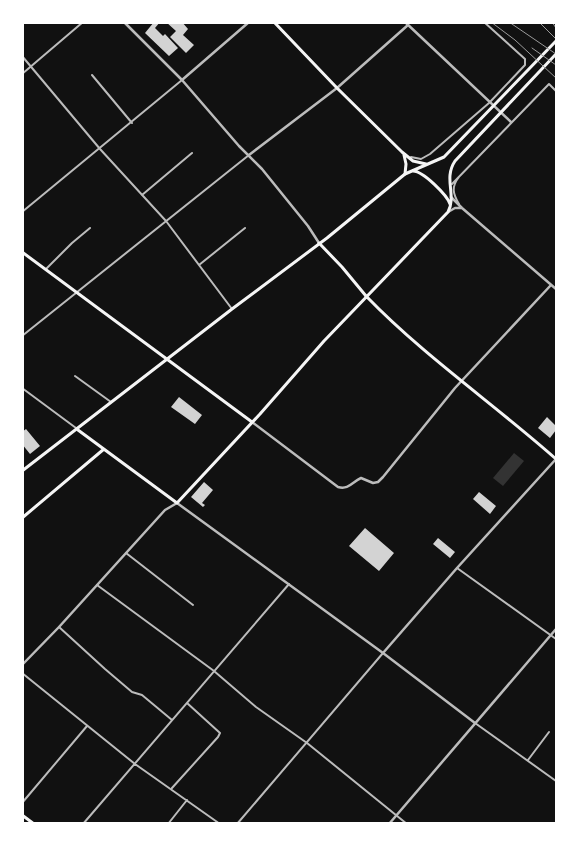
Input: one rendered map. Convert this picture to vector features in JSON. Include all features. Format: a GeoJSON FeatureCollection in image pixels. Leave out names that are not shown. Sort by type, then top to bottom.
{"type":"FeatureCollection","features":[{"type":"Feature","properties":{"kind":"main road"},"geometry":{"type":"LineString","coordinates":[[274,22],[402,152],[416,162],[430,164]]}},
{"type":"Feature","properties":{"kind":"main road"},"geometry":{"type":"LineString","coordinates":[[22,472],[318,243],[327,238],[405,174],[442,159],[556,41]]}},
{"type":"Feature","properties":{"kind":"main road"},"geometry":{"type":"LineString","coordinates":[[78,430],[177,503],[324,341],[448,212],[451,207],[449,173],[458,157],[556,54]]}},
{"type":"Feature","properties":{"kind":"main road"},"geometry":{"type":"LineString","coordinates":[[402,152],[406,164],[405,174]]}},
{"type":"Feature","properties":{"kind":"main road"},"geometry":{"type":"LineString","coordinates":[[405,174],[413,171],[420,172],[447,197],[451,207]]}},
{"type":"Feature","properties":{"kind":"main road"},"geometry":{"type":"LineString","coordinates":[[318,243],[342,267],[366,296],[411,337],[518,425],[556,459]]}},
{"type":"Feature","properties":{"kind":"main road"},"geometry":{"type":"LineString","coordinates":[[22,252],[252,422]]}},
{"type":"Feature","properties":{"kind":"main road"},"geometry":{"type":"LineString","coordinates":[[22,518],[104,449]]}},
{"type":"Feature","properties":{"kind":"main road"},"geometry":{"type":"LineString","coordinates":[[22,815],[34,824]]}},
{"type":"Feature","properties":{"kind":"street"},"geometry":{"type":"LineString","coordinates":[[22,74],[82,22]]}},
{"type":"Feature","properties":{"kind":"street"},"geometry":{"type":"LineString","coordinates":[[124,22],[182,80],[262,169],[308,226],[318,243]]}},
{"type":"Feature","properties":{"kind":"street"},"geometry":{"type":"LineString","coordinates":[[22,212],[132,123],[249,22]]}},
{"type":"Feature","properties":{"kind":"street"},"geometry":{"type":"LineString","coordinates":[[402,152],[415,159],[426,157],[490,103],[524,67],[525,59],[484,22]]}},
{"type":"Feature","properties":{"kind":"street"},"geometry":{"type":"LineString","coordinates":[[22,336],[249,155],[337,88],[407,24],[511,122]]}},
{"type":"Feature","properties":{"kind":"street"},"geometry":{"type":"LineString","coordinates":[[22,56],[100,149],[166,222],[232,309]]}},
{"type":"Feature","properties":{"kind":"street"},"geometry":{"type":"LineString","coordinates":[[92,74],[132,123]]}},
{"type":"Feature","properties":{"kind":"street"},"geometry":{"type":"LineString","coordinates":[[462,208],[455,196],[454,183],[549,84],[556,91]]}},
{"type":"Feature","properties":{"kind":"street"},"geometry":{"type":"LineString","coordinates":[[142,195],[192,153]]}},
{"type":"Feature","properties":{"kind":"street"},"geometry":{"type":"LineString","coordinates":[[450,190],[453,181],[465,170]]}},
{"type":"Feature","properties":{"kind":"street"},"geometry":{"type":"LineString","coordinates":[[451,197],[556,289]]}},
{"type":"Feature","properties":{"kind":"street"},"geometry":{"type":"LineString","coordinates":[[448,212],[455,208],[462,208]]}},
{"type":"Feature","properties":{"kind":"street"},"geometry":{"type":"LineString","coordinates":[[46,269],[90,228]]}},
{"type":"Feature","properties":{"kind":"street"},"geometry":{"type":"LineString","coordinates":[[199,265],[245,228]]}},
{"type":"Feature","properties":{"kind":"street"},"geometry":{"type":"LineString","coordinates":[[252,422],[338,487],[344,489],[361,478],[373,483],[378,482],[394,465],[455,388],[551,284]]}},
{"type":"Feature","properties":{"kind":"street"},"geometry":{"type":"LineString","coordinates":[[75,376],[112,403]]}},
{"type":"Feature","properties":{"kind":"street"},"geometry":{"type":"LineString","coordinates":[[22,388],[78,430]]}},
{"type":"Feature","properties":{"kind":"street"},"geometry":{"type":"LineString","coordinates":[[237,824],[457,568],[556,459]]}},
{"type":"Feature","properties":{"kind":"street"},"geometry":{"type":"LineString","coordinates":[[22,665],[165,510],[177,503],[383,653],[474,723],[556,780]]}},
{"type":"Feature","properties":{"kind":"street"},"geometry":{"type":"LineString","coordinates":[[126,553],[192,605]]}},
{"type":"Feature","properties":{"kind":"street"},"geometry":{"type":"LineString","coordinates":[[457,568],[556,639]]}},
{"type":"Feature","properties":{"kind":"street"},"geometry":{"type":"LineString","coordinates":[[83,824],[289,584]]}},
{"type":"Feature","properties":{"kind":"street"},"geometry":{"type":"LineString","coordinates":[[97,585],[214,671],[256,707],[307,743],[407,824]]}},
{"type":"Feature","properties":{"kind":"street"},"geometry":{"type":"LineString","coordinates":[[59,627],[104,670],[132,692],[142,695],[172,720]]}},
{"type":"Feature","properties":{"kind":"street"},"geometry":{"type":"LineString","coordinates":[[388,824],[556,629]]}},
{"type":"Feature","properties":{"kind":"street"},"geometry":{"type":"LineString","coordinates":[[22,673],[135,764],[220,824]]}},
{"type":"Feature","properties":{"kind":"street"},"geometry":{"type":"LineString","coordinates":[[171,789],[220,733],[187,703]]}},
{"type":"Feature","properties":{"kind":"street"},"geometry":{"type":"LineString","coordinates":[[22,803],[87,726]]}},
{"type":"Feature","properties":{"kind":"street"},"geometry":{"type":"LineString","coordinates":[[528,760],[549,732]]}},
{"type":"Feature","properties":{"kind":"street"},"geometry":{"type":"LineString","coordinates":[[168,824],[187,800]]}},
{"type":"Feature","properties":{"kind":"shaded area"},"geometry":{"type":"Polygon","coordinates":[[[514,453],[524,461],[503,486],[493,478],[514,453]]]}},
{"type":"Feature","properties":{"kind":"building"},"geometry":{"type":"Polygon","coordinates":[[[154,22],[160,22],[155,28],[163,36],[165,34],[178,48],[169,56],[145,33],[154,22]]]}},
{"type":"Feature","properties":{"kind":"building"},"geometry":{"type":"Polygon","coordinates":[[[166,22],[182,22],[188,29],[183,35],[194,45],[186,53],[170,37],[176,31],[166,22]]]}},
{"type":"Feature","properties":{"kind":"building"},"geometry":{"type":"Polygon","coordinates":[[[179,397],[202,415],[195,424],[171,407],[179,397]]]}},
{"type":"Feature","properties":{"kind":"building"},"geometry":{"type":"Polygon","coordinates":[[[547,417],[556,426],[556,430],[550,438],[538,428],[547,417]]]}},
{"type":"Feature","properties":{"kind":"building"},"geometry":{"type":"Polygon","coordinates":[[[26,429],[40,446],[30,454],[22,444],[22,432],[26,429]]]}},
{"type":"Feature","properties":{"kind":"building"},"geometry":{"type":"Polygon","coordinates":[[[204,482],[213,490],[202,503],[205,505],[203,507],[191,497],[204,482]]]}},
{"type":"Feature","properties":{"kind":"building"},"geometry":{"type":"Polygon","coordinates":[[[479,492],[496,506],[490,514],[473,499],[479,492]]]}},
{"type":"Feature","properties":{"kind":"building"},"geometry":{"type":"Polygon","coordinates":[[[365,528],[394,553],[379,571],[349,546],[365,528]]]}},
{"type":"Feature","properties":{"kind":"building"},"geometry":{"type":"Polygon","coordinates":[[[438,538],[455,552],[450,558],[433,544],[438,538]]]}},
{"type":"Feature","properties":{"kind":"railway"},"geometry":{"type":"LineString","coordinates":[[491,22],[515,40],[556,78]]}},
{"type":"Feature","properties":{"kind":"railway"},"geometry":{"type":"LineString","coordinates":[[509,22],[556,54]]}},
{"type":"Feature","properties":{"kind":"railway"},"geometry":{"type":"LineString","coordinates":[[539,22],[556,39]]}},
{"type":"Feature","properties":{"kind":"railway"},"geometry":{"type":"LineString","coordinates":[[552,22],[556,28]]}},
{"type":"Feature","properties":{"kind":"railway"},"geometry":{"type":"LineString","coordinates":[[532,48],[556,65]]}}]}
